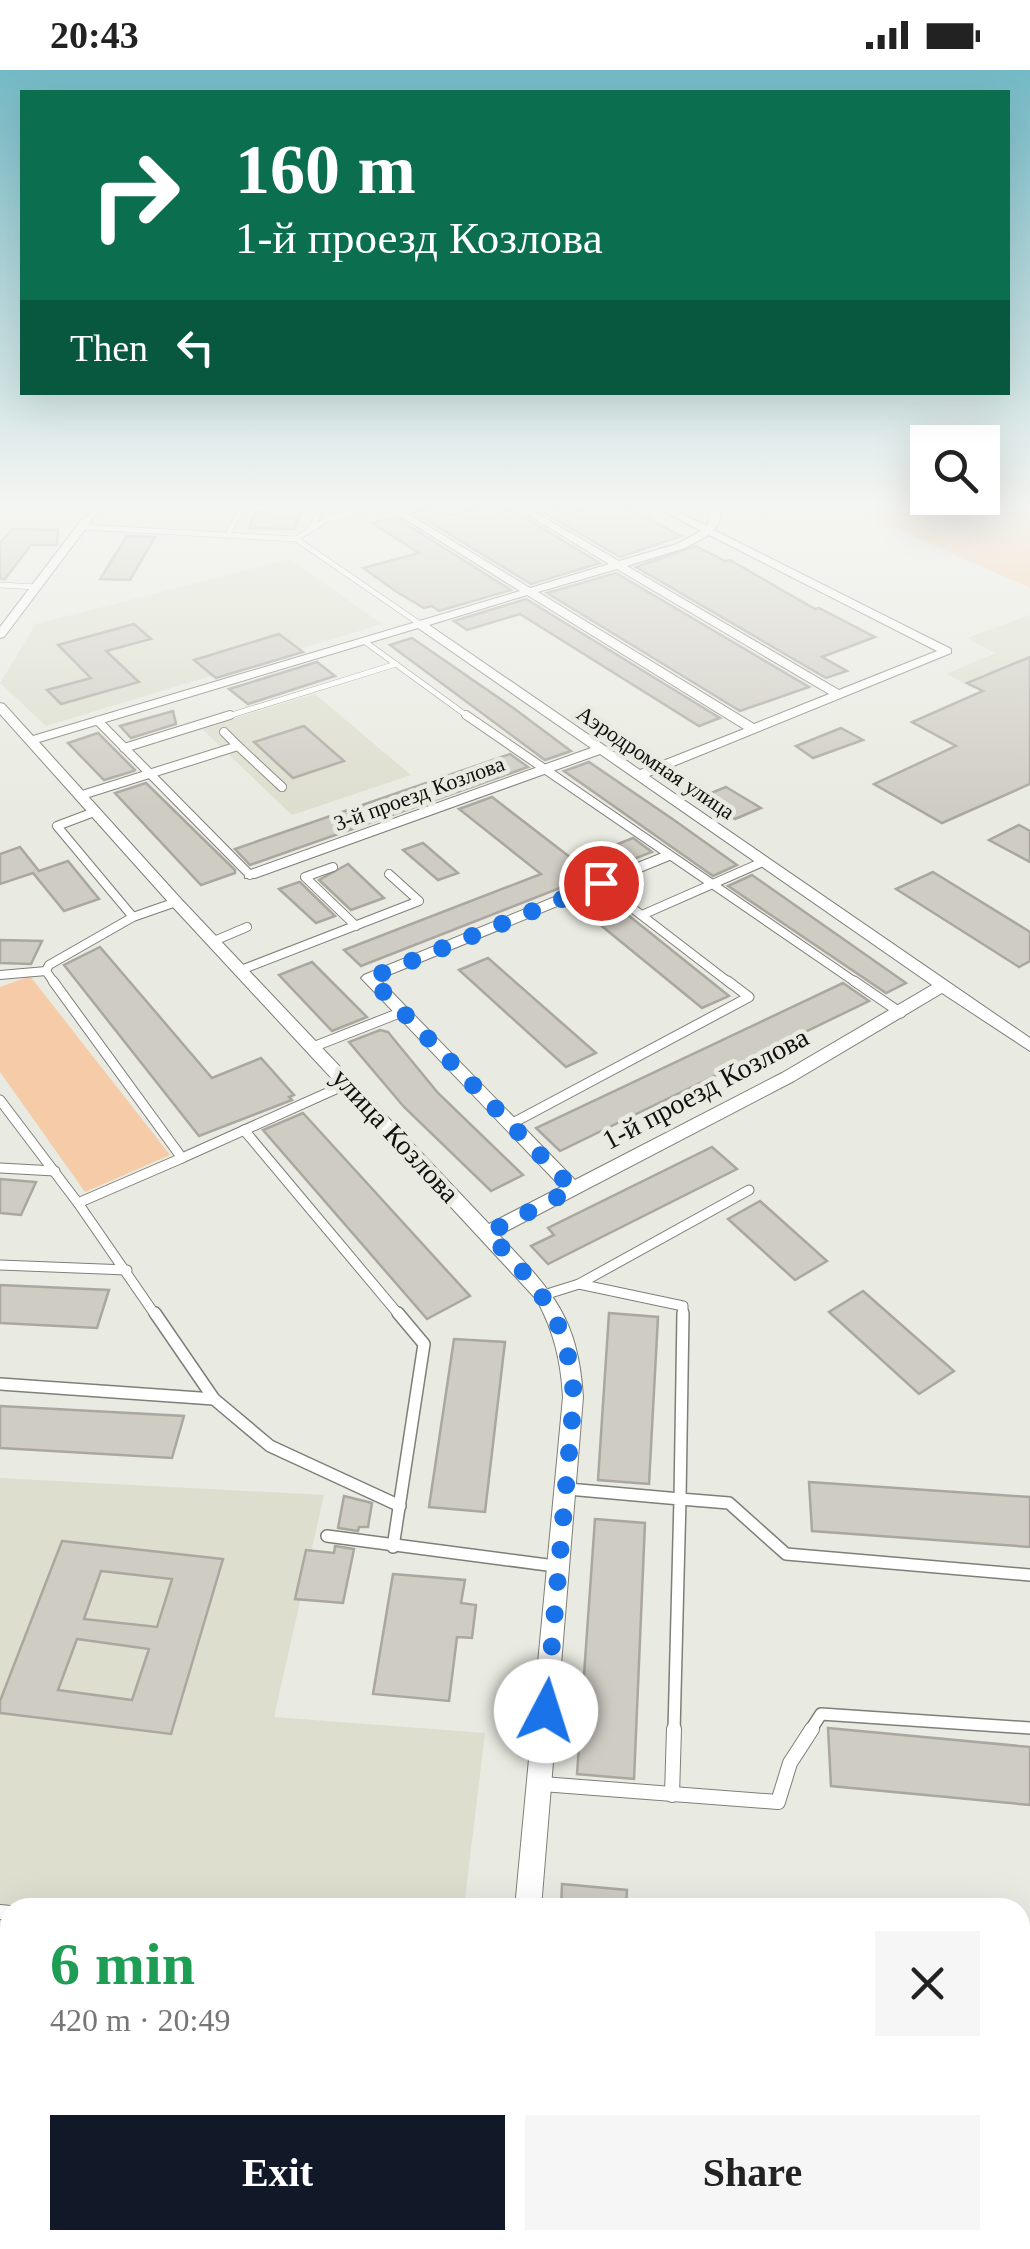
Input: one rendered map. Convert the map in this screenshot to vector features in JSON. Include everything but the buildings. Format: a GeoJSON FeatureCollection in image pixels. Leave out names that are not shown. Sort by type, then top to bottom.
{"type":"FeatureCollection","features":[{"type":"Feature","properties":{"kind":"street"},"geometry":{"type":"LineString","coordinates":[[0,635],[23,606]]}},
{"type":"Feature","properties":{"kind":"street"},"geometry":{"type":"LineString","coordinates":[[2,734],[29,741],[479,606]]}},
{"type":"Feature","properties":{"kind":"street"},"geometry":{"type":"LineString","coordinates":[[555,606],[753,729]]}},
{"type":"Feature","properties":{"kind":"street"},"geometry":{"type":"LineString","coordinates":[[692,606],[839,694]]}},
{"type":"Feature","properties":{"kind":"street"},"geometry":{"type":"LineString","coordinates":[[640,775],[947,651],[856,606]]}},
{"type":"Feature","properties":{"kind":"street","name":"Аэродромная улица"},"geometry":{"type":"LineString","coordinates":[[420,624],[1030,1046]]}},
{"type":"Feature","properties":{"kind":"street","name":"улица Козлова"},"geometry":{"type":"LineString","coordinates":[[0,707],[176,902],[488,1233],[544,1295],[560,1325],[570,1360],[574,1397],[529,1898]]}},
{"type":"Feature","properties":{"kind":"street","name":"3-й проезд Козлова"},"geometry":{"type":"LineString","coordinates":[[250,876],[602,749]]}},
{"type":"Feature","properties":{"kind":"street"},"geometry":{"type":"LineString","coordinates":[[573,1189],[370,978],[667,856]]}},
{"type":"Feature","properties":{"kind":"street","name":"1-й проезд Козлова"},"geometry":{"type":"LineString","coordinates":[[488,1233],[902,1013],[944,986]]}},
{"type":"Feature","properties":{"kind":"lane","name":"Аэродромная улица"},"geometry":{"type":"LineString","coordinates":[[393,606],[420,624]]}},
{"type":"Feature","properties":{"kind":"lane"},"geometry":{"type":"LineString","coordinates":[[364,641],[542,770],[902,1013]]}},
{"type":"Feature","properties":{"kind":"lane"},"geometry":{"type":"LineString","coordinates":[[124,748],[396,664]]}},
{"type":"Feature","properties":{"kind":"lane"},"geometry":{"type":"LineString","coordinates":[[98,720],[250,876]]}},
{"type":"Feature","properties":{"kind":"lane"},"geometry":{"type":"LineString","coordinates":[[224,732],[282,787]]}},
{"type":"Feature","properties":{"kind":"lane"},"geometry":{"type":"LineString","coordinates":[[79,796],[238,746]]}},
{"type":"Feature","properties":{"kind":"lane"},"geometry":{"type":"LineString","coordinates":[[94,812],[57,826],[133,916]]}},
{"type":"Feature","properties":{"kind":"lane"},"geometry":{"type":"LineString","coordinates":[[642,915],[765,861]]}},
{"type":"Feature","properties":{"kind":"lane"},"geometry":{"type":"LineString","coordinates":[[332,867],[305,876],[356,926]]}},
{"type":"Feature","properties":{"kind":"lane"},"geometry":{"type":"LineString","coordinates":[[242,970],[419,901],[389,874]]}},
{"type":"Feature","properties":{"kind":"lane"},"geometry":{"type":"LineString","coordinates":[[511,1124],[750,998],[623,901]]}},
{"type":"Feature","properties":{"kind":"lane"},"geometry":{"type":"LineString","coordinates":[[46,971],[49,965],[133,916],[176,902]]}},
{"type":"Feature","properties":{"kind":"lane"},"geometry":{"type":"LineString","coordinates":[[214,942],[246,927]]}},
{"type":"Feature","properties":{"kind":"lane"},"geometry":{"type":"LineString","coordinates":[[0,975],[46,971]]}},
{"type":"Feature","properties":{"kind":"lane"},"geometry":{"type":"LineString","coordinates":[[46,971],[182,1158]]}},
{"type":"Feature","properties":{"kind":"lane"},"geometry":{"type":"LineString","coordinates":[[313,1047],[402,1012]]}},
{"type":"Feature","properties":{"kind":"lane"},"geometry":{"type":"LineString","coordinates":[[78,1203],[348,1084]]}},
{"type":"Feature","properties":{"kind":"lane"},"geometry":{"type":"LineString","coordinates":[[0,1100],[127,1270],[214,1399],[270,1446],[400,1506]]}},
{"type":"Feature","properties":{"kind":"lane"},"geometry":{"type":"LineString","coordinates":[[244,1130],[424,1344],[393,1547]]}},
{"type":"Feature","properties":{"kind":"lane"},"geometry":{"type":"LineString","coordinates":[[0,1168],[55,1171]]}},
{"type":"Feature","properties":{"kind":"lane"},"geometry":{"type":"LineString","coordinates":[[544,1295],[579,1284],[749,1190]]}},
{"type":"Feature","properties":{"kind":"lane"},"geometry":{"type":"LineString","coordinates":[[0,1265],[127,1270]]}},
{"type":"Feature","properties":{"kind":"lane"},"geometry":{"type":"LineString","coordinates":[[579,1284],[683,1306],[672,1795]]}},
{"type":"Feature","properties":{"kind":"lane"},"geometry":{"type":"LineString","coordinates":[[0,1384],[214,1399]]}},
{"type":"Feature","properties":{"kind":"lane"},"geometry":{"type":"LineString","coordinates":[[565,1489],[729,1503],[786,1554],[1030,1574]]}},
{"type":"Feature","properties":{"kind":"lane"},"geometry":{"type":"LineString","coordinates":[[327,1536],[558,1566]]}},
{"type":"Feature","properties":{"kind":"lane"},"geometry":{"type":"LineString","coordinates":[[539,1784],[778,1802],[790,1763],[821,1714],[1030,1728]]}},
{"type":"Feature","properties":{"kind":"shaded area"},"geometry":{"type":"Polygon","coordinates":[[[108,606],[356,606],[382,624],[46,726],[0,683],[36,624],[108,606]]]}},
{"type":"Feature","properties":{"kind":"shaded area"},"geometry":{"type":"Polygon","coordinates":[[[1030,615],[1030,717],[946,674],[995,653],[967,638],[1030,615]]]}},
{"type":"Feature","properties":{"kind":"shaded area"},"geometry":{"type":"Polygon","coordinates":[[[315,694],[411,775],[292,815],[201,728],[315,694]]]}},
{"type":"Feature","properties":{"kind":"shaded area"},"geometry":{"type":"Polygon","coordinates":[[[30,976],[170,1155],[85,1192],[0,1072],[0,987],[30,976]]]}},
{"type":"Feature","properties":{"kind":"shaded area"},"geometry":{"type":"Polygon","coordinates":[[[0,1478],[324,1495],[274,1717],[485,1733],[465,1898],[0,1898],[0,1478]]]}},
{"type":"Feature","properties":{"kind":"route"},"geometry":{"type":"LineString","coordinates":[[546,1711],[574,1397],[570,1360],[560,1325],[544,1295],[488,1233],[573,1189],[370,978],[601,883]]}}]}
